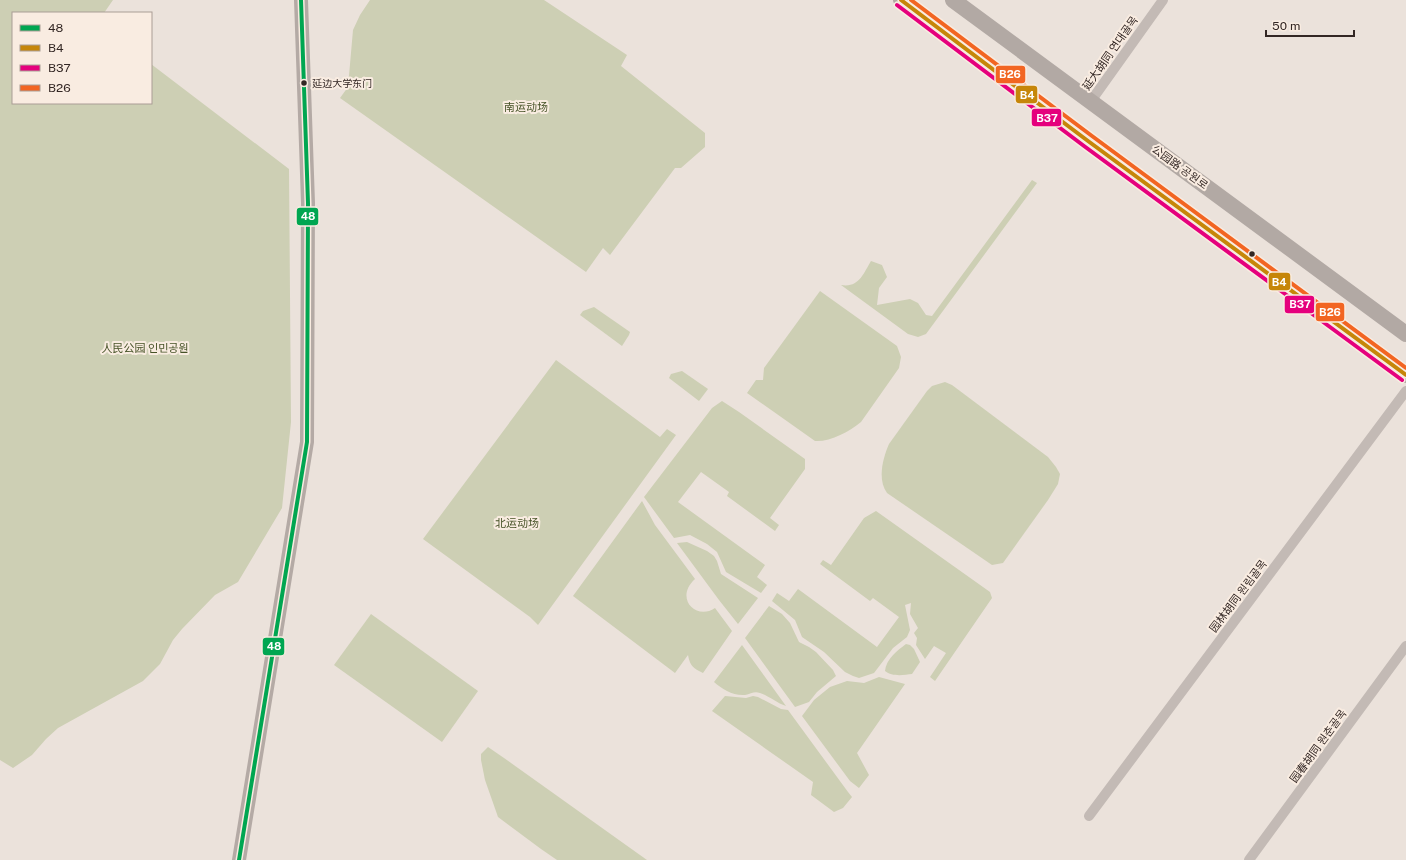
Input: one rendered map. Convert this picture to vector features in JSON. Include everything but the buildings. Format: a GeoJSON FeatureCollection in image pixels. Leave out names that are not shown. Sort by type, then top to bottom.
{"type":"FeatureCollection","features":[{"type":"Feature","properties":{"kind":"main road"},"geometry":{"type":"LineString","coordinates":[[239,860],[306,442],[308,203],[301,0]]}},
{"type":"Feature","properties":{"kind":"main road"},"geometry":{"type":"LineString","coordinates":[[901,0],[1088,141],[1406,375]]}},
{"type":"Feature","properties":{"kind":"main road","name":"公园路 공원로"},"geometry":{"type":"LineString","coordinates":[[953,0],[1406,334]]}},
{"type":"Feature","properties":{"kind":"street","name":"延大胡同 연대골목"},"geometry":{"type":"LineString","coordinates":[[1091,101],[1163,0]]}},
{"type":"Feature","properties":{"kind":"street","name":"园林胡同 원림골목"},"geometry":{"type":"LineString","coordinates":[[1089,816],[1406,391]]}},
{"type":"Feature","properties":{"kind":"street","name":"园春胡同 원춘골목"},"geometry":{"type":"LineString","coordinates":[[1249,860],[1406,646]]}},
{"type":"Feature","properties":{"kind":"green space","name":"人民公园 인민공원"},"geometry":{"type":"Polygon","coordinates":[[[0,0],[113,0],[105,12],[12,12],[12,104],[152,104],[152,65],[289,169],[291,422],[282,508],[238,582],[215,595],[182,629],[173,640],[160,664],[143,681],[58,728],[32,755],[13,768],[0,760],[0,0]]]}},
{"type":"Feature","properties":{"kind":"green space","name":"南运动场"},"geometry":{"type":"Polygon","coordinates":[[[370,0],[544,0],[627,55],[621,66],[705,133],[705,147],[681,168],[675,168],[610,255],[603,248],[586,272],[340,98],[348,87],[353,30],[360,15],[370,0]]]}},
{"type":"Feature","properties":{"kind":"green space"},"geometry":{"type":"Polygon","coordinates":[[[1032,180],[1037,183],[926,334],[918,337],[908,334],[841,285],[852,284],[860,279],[871,261],[882,265],[887,277],[879,288],[877,305],[910,299],[918,303],[926,315],[932,316],[1032,180]]]}},
{"type":"Feature","properties":{"kind":"green space"},"geometry":{"type":"Polygon","coordinates":[[[820,291],[897,346],[901,357],[899,368],[861,422],[839,436],[827,440],[815,441],[747,393],[756,380],[763,380],[764,368],[820,291]]]}},
{"type":"Feature","properties":{"kind":"green space"},"geometry":{"type":"Polygon","coordinates":[[[594,307],[630,332],[622,346],[580,315],[583,311],[594,307]]]}},
{"type":"Feature","properties":{"kind":"green space","name":"北运动场"},"geometry":{"type":"Polygon","coordinates":[[[556,360],[660,437],[667,429],[676,435],[538,625],[530,617],[423,539],[556,360]]]}},
{"type":"Feature","properties":{"kind":"green space"},"geometry":{"type":"Polygon","coordinates":[[[682,371],[708,389],[699,401],[669,378],[671,374],[682,371]]]}},
{"type":"Feature","properties":{"kind":"green space"},"geometry":{"type":"Polygon","coordinates":[[[945,382],[952,385],[1048,457],[1060,474],[1058,484],[1048,500],[1003,563],[992,565],[887,493],[882,481],[882,468],[889,444],[927,391],[932,386],[945,382]]]}},
{"type":"Feature","properties":{"kind":"green space"},"geometry":{"type":"Polygon","coordinates":[[[722,401],[805,459],[805,469],[770,518],[779,525],[775,531],[727,496],[729,492],[701,472],[678,502],[765,565],[757,577],[767,585],[761,593],[726,572],[717,552],[707,544],[690,535],[674,538],[644,497],[712,408],[722,401]]]}},
{"type":"Feature","properties":{"kind":"green space"},"geometry":{"type":"Polygon","coordinates":[[[642,501],[655,525],[695,579],[689,586],[687,593],[687,600],[690,606],[701,612],[715,608],[732,631],[703,673],[692,666],[688,655],[675,673],[573,596],[642,501]]]}},
{"type":"Feature","properties":{"kind":"green space"},"geometry":{"type":"Polygon","coordinates":[[[876,511],[990,592],[992,598],[935,681],[930,677],[946,653],[934,646],[925,659],[916,645],[917,638],[914,633],[918,628],[910,614],[911,603],[905,605],[910,630],[907,637],[893,648],[874,673],[859,678],[845,672],[824,652],[802,637],[795,620],[772,601],[777,593],[789,601],[798,589],[877,647],[899,617],[873,598],[870,601],[820,564],[823,560],[831,565],[864,518],[876,511]]]}},
{"type":"Feature","properties":{"kind":"green space"},"geometry":{"type":"Polygon","coordinates":[[[687,542],[707,551],[714,556],[721,574],[758,598],[738,624],[677,543],[687,542]]]}},
{"type":"Feature","properties":{"kind":"green space"},"geometry":{"type":"Polygon","coordinates":[[[769,606],[782,614],[790,623],[799,642],[816,652],[833,670],[836,676],[817,692],[809,702],[795,707],[745,638],[769,606]]]}},
{"type":"Feature","properties":{"kind":"green space"},"geometry":{"type":"Polygon","coordinates":[[[371,614],[478,691],[442,742],[334,665],[371,614]]]}},
{"type":"Feature","properties":{"kind":"green space"},"geometry":{"type":"Polygon","coordinates":[[[906,644],[910,645],[914,649],[920,662],[912,674],[895,675],[885,671],[890,659],[906,644]]]}},
{"type":"Feature","properties":{"kind":"green space"},"geometry":{"type":"Polygon","coordinates":[[[742,645],[786,706],[758,692],[745,695],[732,693],[714,682],[742,645]]]}},
{"type":"Feature","properties":{"kind":"green space"},"geometry":{"type":"Polygon","coordinates":[[[879,677],[905,684],[857,753],[869,775],[859,788],[850,781],[802,716],[814,700],[830,687],[847,681],[864,683],[879,677]]]}},
{"type":"Feature","properties":{"kind":"green space"},"geometry":{"type":"Polygon","coordinates":[[[725,696],[746,698],[753,696],[758,697],[781,709],[788,710],[852,797],[843,808],[834,812],[811,795],[813,782],[712,711],[725,696]]]}},
{"type":"Feature","properties":{"kind":"green space"},"geometry":{"type":"Polygon","coordinates":[[[488,747],[647,860],[557,860],[541,849],[498,817],[485,780],[481,760],[481,754],[488,747]]]}},
{"type":"Feature","properties":{"kind":"transit line","name":"48"},"geometry":{"type":"LineString","coordinates":[[239,860],[307,442],[308,203],[301,0]]}},
{"type":"Feature","properties":{"kind":"transit line","name":"B4"},"geometry":{"type":"LineString","coordinates":[[901,0],[1088,141],[1406,375]]}},
{"type":"Feature","properties":{"kind":"transit line","name":"B26"},"geometry":{"type":"LineString","coordinates":[[911,0],[1406,368]]}},
{"type":"Feature","properties":{"kind":"transit line","name":"B37"},"geometry":{"type":"LineString","coordinates":[[897,5],[1084,146],[1402,380]]}},
{"type":"Feature","properties":{"kind":"place","name":"延边大学东门"},"geometry":{"type":"Point","coordinates":[304,83]}}]}
